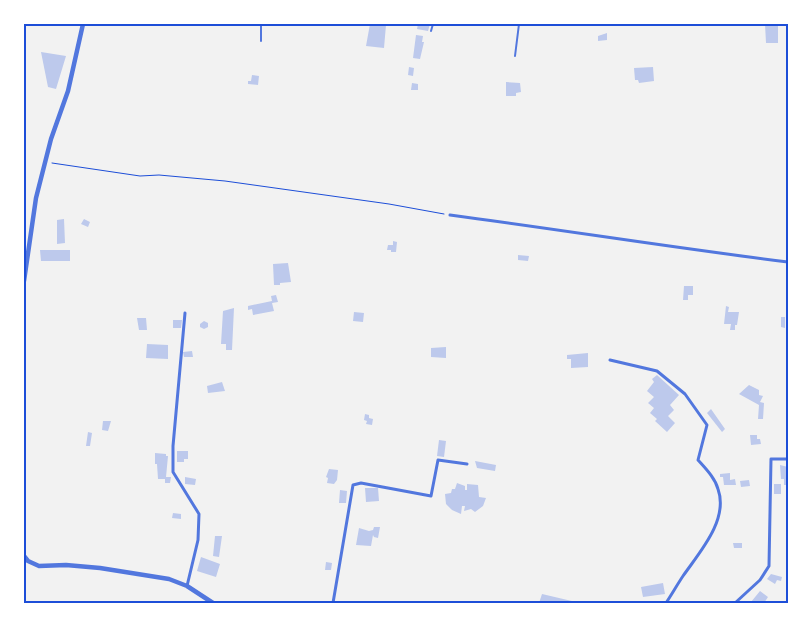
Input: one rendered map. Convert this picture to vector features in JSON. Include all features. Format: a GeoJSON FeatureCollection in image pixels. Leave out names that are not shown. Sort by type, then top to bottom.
{"type":"FeatureCollection","features":[{"type":"Feature","properties":{"kind":"street"},"geometry":{"type":"LineString","coordinates":[[24,281],[36,198],[51,139],[68,91],[83,24]]}},
{"type":"Feature","properties":{"kind":"street"},"geometry":{"type":"LineString","coordinates":[[450,215],[597,235],[672,248],[788,262]]}},
{"type":"Feature","properties":{"kind":"street"},"geometry":{"type":"LineString","coordinates":[[185,313],[173,446],[174,472],[199,514],[198,540],[186,586]]}},
{"type":"Feature","properties":{"kind":"street"},"geometry":{"type":"LineString","coordinates":[[610,360],[657,371],[685,394],[707,425],[698,460],[711,475],[718,488],[720,507],[710,538],[680,579],[666,603]]}},
{"type":"Feature","properties":{"kind":"street"},"geometry":{"type":"LineString","coordinates":[[735,603],[760,580],[769,566],[771,459],[788,459]]}},
{"type":"Feature","properties":{"kind":"street"},"geometry":{"type":"LineString","coordinates":[[333,603],[353,485],[361,483],[430,496],[438,460],[467,464]]}},
{"type":"Feature","properties":{"kind":"street"},"geometry":{"type":"LineString","coordinates":[[24,556],[28,561],[39,566],[66,565],[100,568],[170,579],[186,586],[213,603]]}},
{"type":"Feature","properties":{"kind":"lane"},"geometry":{"type":"LineString","coordinates":[[262,24],[262,41]]}},
{"type":"Feature","properties":{"kind":"lane"},"geometry":{"type":"LineString","coordinates":[[431,31],[433,24]]}},
{"type":"Feature","properties":{"kind":"lane"},"geometry":{"type":"LineString","coordinates":[[515,56],[520,24]]}},
{"type":"Feature","properties":{"kind":"path"},"geometry":{"type":"LineString","coordinates":[[45,162],[140,176],[159,175],[225,181],[389,204],[450,215]]}},
{"type":"Feature","properties":{"kind":"building"},"geometry":{"type":"Polygon","coordinates":[[[370,24],[386,25],[384,48],[366,46],[370,24]]]}},
{"type":"Feature","properties":{"kind":"building"},"geometry":{"type":"Polygon","coordinates":[[[418,24],[430,24],[428,31],[417,29],[418,24]]]}},
{"type":"Feature","properties":{"kind":"building"},"geometry":{"type":"Polygon","coordinates":[[[765,24],[778,24],[778,43],[766,43],[765,24]]]}},
{"type":"Feature","properties":{"kind":"building"},"geometry":{"type":"Polygon","coordinates":[[[607,33],[607,40],[598,41],[598,36],[607,33]]]}},
{"type":"Feature","properties":{"kind":"building"},"geometry":{"type":"Polygon","coordinates":[[[416,35],[423,36],[422,42],[424,42],[420,59],[413,58],[416,35]]]}},
{"type":"Feature","properties":{"kind":"building"},"geometry":{"type":"Polygon","coordinates":[[[41,52],[66,56],[56,89],[48,87],[41,52]]]}},
{"type":"Feature","properties":{"kind":"building"},"geometry":{"type":"Polygon","coordinates":[[[409,67],[414,68],[413,76],[408,75],[409,67]]]}},
{"type":"Feature","properties":{"kind":"building"},"geometry":{"type":"Polygon","coordinates":[[[653,67],[654,81],[639,83],[638,80],[635,80],[634,68],[653,67]]]}},
{"type":"Feature","properties":{"kind":"building"},"geometry":{"type":"Polygon","coordinates":[[[252,75],[259,76],[258,85],[248,84],[248,81],[251,81],[252,75]]]}},
{"type":"Feature","properties":{"kind":"building"},"geometry":{"type":"Polygon","coordinates":[[[506,82],[520,83],[521,92],[516,93],[516,96],[506,96],[506,82]]]}},
{"type":"Feature","properties":{"kind":"building"},"geometry":{"type":"Polygon","coordinates":[[[412,83],[418,84],[418,90],[411,90],[412,83]]]}},
{"type":"Feature","properties":{"kind":"building"},"geometry":{"type":"Polygon","coordinates":[[[64,219],[65,243],[57,244],[57,220],[64,219]]]}},
{"type":"Feature","properties":{"kind":"building"},"geometry":{"type":"Polygon","coordinates":[[[84,219],[90,222],[88,227],[81,224],[84,219]]]}},
{"type":"Feature","properties":{"kind":"building"},"geometry":{"type":"Polygon","coordinates":[[[393,241],[397,242],[396,252],[387,250],[388,245],[393,245],[393,241]]]}},
{"type":"Feature","properties":{"kind":"building"},"geometry":{"type":"Polygon","coordinates":[[[40,250],[70,250],[70,261],[41,261],[40,250]]]}},
{"type":"Feature","properties":{"kind":"building"},"geometry":{"type":"Polygon","coordinates":[[[518,255],[529,256],[528,261],[518,260],[518,255]]]}},
{"type":"Feature","properties":{"kind":"building"},"geometry":{"type":"Polygon","coordinates":[[[288,263],[291,282],[274,285],[273,264],[288,263]]]}},
{"type":"Feature","properties":{"kind":"building"},"geometry":{"type":"Polygon","coordinates":[[[684,286],[693,286],[693,295],[688,295],[688,300],[683,300],[684,286]]]}},
{"type":"Feature","properties":{"kind":"building"},"geometry":{"type":"Polygon","coordinates":[[[276,295],[278,302],[272,303],[274,311],[253,315],[252,309],[248,310],[248,306],[272,301],[271,296],[276,295]]]}},
{"type":"Feature","properties":{"kind":"building"},"geometry":{"type":"Polygon","coordinates":[[[726,306],[729,307],[728,312],[739,312],[735,330],[730,330],[731,324],[724,324],[726,306]]]}},
{"type":"Feature","properties":{"kind":"building"},"geometry":{"type":"Polygon","coordinates":[[[234,308],[232,350],[226,350],[226,344],[221,344],[223,311],[234,308]]]}},
{"type":"Feature","properties":{"kind":"building"},"geometry":{"type":"Polygon","coordinates":[[[354,312],[364,313],[363,322],[353,321],[354,312]]]}},
{"type":"Feature","properties":{"kind":"building"},"geometry":{"type":"Polygon","coordinates":[[[781,317],[785,317],[785,328],[781,327],[781,317]]]}},
{"type":"Feature","properties":{"kind":"building"},"geometry":{"type":"Polygon","coordinates":[[[137,318],[146,318],[147,330],[139,330],[137,318]]]}},
{"type":"Feature","properties":{"kind":"building"},"geometry":{"type":"Polygon","coordinates":[[[173,320],[182,320],[181,328],[173,328],[173,320]]]}},
{"type":"Feature","properties":{"kind":"building"},"geometry":{"type":"Polygon","coordinates":[[[204,321],[208,323],[208,327],[204,329],[200,327],[200,324],[204,321]]]}},
{"type":"Feature","properties":{"kind":"building"},"geometry":{"type":"Polygon","coordinates":[[[147,344],[168,345],[168,359],[146,358],[147,344]]]}},
{"type":"Feature","properties":{"kind":"building"},"geometry":{"type":"Polygon","coordinates":[[[446,347],[446,358],[431,357],[431,348],[446,347]]]}},
{"type":"Feature","properties":{"kind":"building"},"geometry":{"type":"Polygon","coordinates":[[[192,351],[193,357],[184,357],[183,352],[192,351]]]}},
{"type":"Feature","properties":{"kind":"building"},"geometry":{"type":"Polygon","coordinates":[[[588,353],[588,367],[571,368],[571,359],[567,359],[567,355],[588,353]]]}},
{"type":"Feature","properties":{"kind":"building"},"geometry":{"type":"Polygon","coordinates":[[[657,375],[679,395],[670,405],[674,410],[668,416],[675,423],[667,432],[655,421],[657,419],[650,413],[654,408],[648,403],[654,397],[647,391],[654,382],[652,379],[657,375]]]}},
{"type":"Feature","properties":{"kind":"building"},"geometry":{"type":"Polygon","coordinates":[[[222,382],[225,391],[208,393],[207,386],[222,382]]]}},
{"type":"Feature","properties":{"kind":"building"},"geometry":{"type":"Polygon","coordinates":[[[749,385],[759,390],[759,395],[763,396],[760,402],[764,403],[763,419],[758,419],[759,405],[739,394],[749,385]]]}},
{"type":"Feature","properties":{"kind":"building"},"geometry":{"type":"Polygon","coordinates":[[[711,409],[725,429],[722,432],[707,413],[711,409]]]}},
{"type":"Feature","properties":{"kind":"building"},"geometry":{"type":"Polygon","coordinates":[[[365,414],[373,419],[372,425],[366,424],[367,421],[364,420],[365,414]]]}},
{"type":"Feature","properties":{"kind":"building"},"geometry":{"type":"Polygon","coordinates":[[[103,421],[111,421],[108,431],[102,430],[103,421]]]}},
{"type":"Feature","properties":{"kind":"building"},"geometry":{"type":"Polygon","coordinates":[[[88,432],[92,433],[90,446],[86,446],[88,432]]]}},
{"type":"Feature","properties":{"kind":"building"},"geometry":{"type":"Polygon","coordinates":[[[750,435],[757,435],[757,439],[760,439],[761,444],[751,445],[750,435]]]}},
{"type":"Feature","properties":{"kind":"building"},"geometry":{"type":"Polygon","coordinates":[[[439,440],[446,441],[444,457],[437,456],[439,440]]]}},
{"type":"Feature","properties":{"kind":"building"},"geometry":{"type":"Polygon","coordinates":[[[177,451],[188,451],[188,459],[184,459],[184,462],[177,462],[177,451]]]}},
{"type":"Feature","properties":{"kind":"building"},"geometry":{"type":"Polygon","coordinates":[[[155,453],[168,456],[166,477],[171,477],[170,483],[165,483],[165,479],[158,479],[155,453]]]}},
{"type":"Feature","properties":{"kind":"building"},"geometry":{"type":"Polygon","coordinates":[[[475,461],[496,465],[495,471],[477,468],[475,461]]]}},
{"type":"Feature","properties":{"kind":"building"},"geometry":{"type":"Polygon","coordinates":[[[780,465],[788,467],[788,485],[784,485],[784,479],[781,479],[780,465]]]}},
{"type":"Feature","properties":{"kind":"building"},"geometry":{"type":"Polygon","coordinates":[[[329,469],[338,470],[337,480],[334,484],[327,483],[328,478],[326,477],[329,469]]]}},
{"type":"Feature","properties":{"kind":"building"},"geometry":{"type":"Polygon","coordinates":[[[730,473],[730,480],[735,479],[736,485],[724,485],[723,477],[720,477],[720,474],[730,473]]]}},
{"type":"Feature","properties":{"kind":"building"},"geometry":{"type":"Polygon","coordinates":[[[185,477],[196,479],[195,485],[185,484],[185,477]]]}},
{"type":"Feature","properties":{"kind":"building"},"geometry":{"type":"Polygon","coordinates":[[[749,480],[750,486],[741,487],[740,481],[749,480]]]}},
{"type":"Feature","properties":{"kind":"building"},"geometry":{"type":"Polygon","coordinates":[[[457,483],[465,486],[465,490],[467,490],[467,484],[478,485],[479,497],[486,498],[483,506],[475,512],[471,509],[464,511],[465,506],[462,506],[461,514],[452,510],[446,504],[445,494],[451,493],[457,483]]]}},
{"type":"Feature","properties":{"kind":"building"},"geometry":{"type":"Polygon","coordinates":[[[774,484],[781,484],[781,494],[774,494],[774,484]]]}},
{"type":"Feature","properties":{"kind":"building"},"geometry":{"type":"Polygon","coordinates":[[[365,488],[378,488],[379,501],[366,502],[365,488]]]}},
{"type":"Feature","properties":{"kind":"building"},"geometry":{"type":"Polygon","coordinates":[[[340,490],[347,491],[346,503],[339,503],[340,490]]]}},
{"type":"Feature","properties":{"kind":"building"},"geometry":{"type":"Polygon","coordinates":[[[173,513],[181,514],[181,519],[172,518],[173,513]]]}},
{"type":"Feature","properties":{"kind":"building"},"geometry":{"type":"Polygon","coordinates":[[[374,527],[380,527],[378,538],[373,535],[371,546],[356,545],[359,528],[369,531],[373,530],[374,527]]]}},
{"type":"Feature","properties":{"kind":"building"},"geometry":{"type":"Polygon","coordinates":[[[215,536],[222,536],[219,557],[213,556],[215,536]]]}},
{"type":"Feature","properties":{"kind":"building"},"geometry":{"type":"Polygon","coordinates":[[[733,543],[742,543],[742,548],[734,548],[733,543]]]}},
{"type":"Feature","properties":{"kind":"building"},"geometry":{"type":"Polygon","coordinates":[[[201,557],[220,564],[216,577],[197,571],[201,557]]]}},
{"type":"Feature","properties":{"kind":"building"},"geometry":{"type":"Polygon","coordinates":[[[326,562],[332,563],[331,570],[325,570],[326,562]]]}},
{"type":"Feature","properties":{"kind":"building"},"geometry":{"type":"Polygon","coordinates":[[[771,574],[782,577],[781,581],[777,580],[775,584],[767,579],[771,574]]]}},
{"type":"Feature","properties":{"kind":"building"},"geometry":{"type":"Polygon","coordinates":[[[663,583],[665,594],[643,597],[641,587],[663,583]]]}},
{"type":"Feature","properties":{"kind":"building"},"geometry":{"type":"Polygon","coordinates":[[[760,591],[768,597],[764,603],[752,603],[751,602],[760,591]]]}},
{"type":"Feature","properties":{"kind":"building"},"geometry":{"type":"Polygon","coordinates":[[[542,594],[576,602],[539,603],[542,594]]]}}]}
